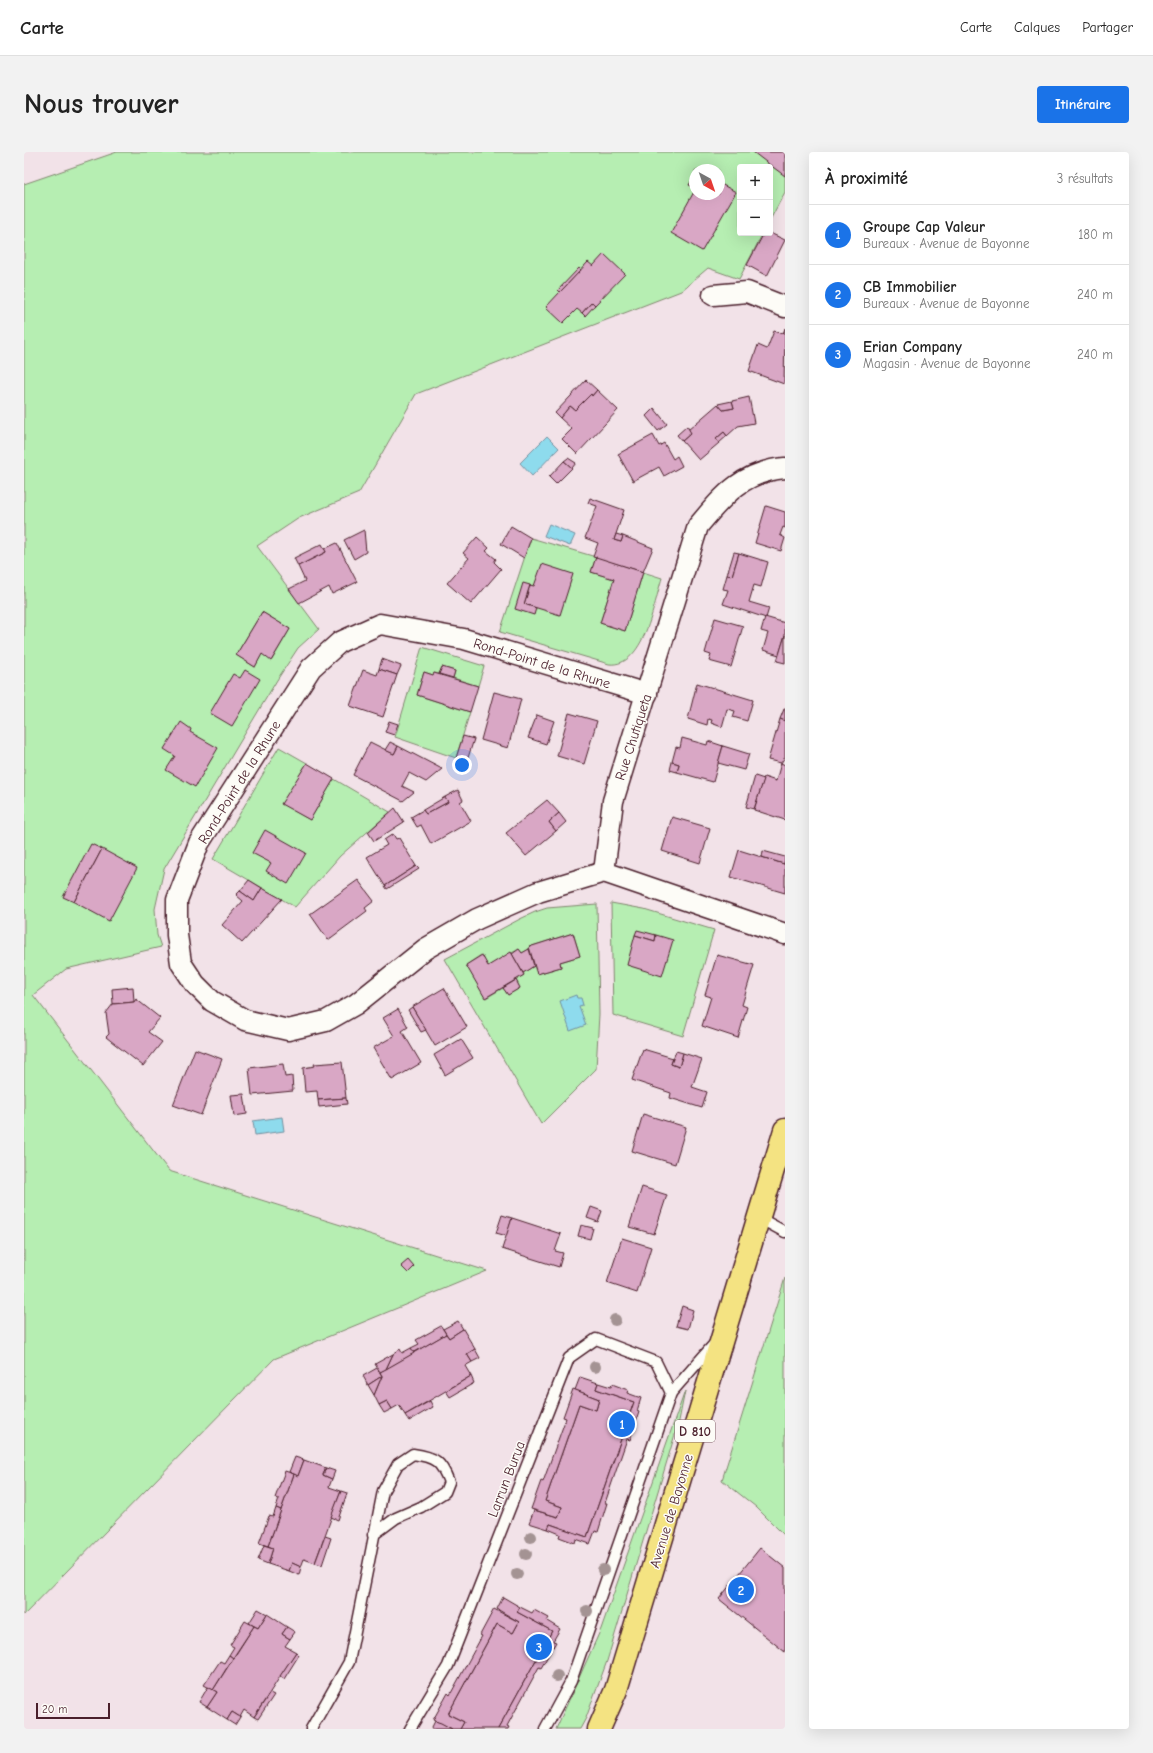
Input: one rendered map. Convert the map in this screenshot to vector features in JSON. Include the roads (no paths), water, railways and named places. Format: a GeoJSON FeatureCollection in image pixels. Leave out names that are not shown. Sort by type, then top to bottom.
{"type":"FeatureCollection","features":[{"type":"Feature","properties":{"kind":"main road","name":"Avenue de Bayonne"},"geometry":{"type":"LineString","coordinates":[[599,1729],[613,1700],[785,1130]]}},
{"type":"Feature","properties":{"kind":"street"},"geometry":{"type":"LineString","coordinates":[[713,295],[747,292],[785,307]]}},
{"type":"Feature","properties":{"kind":"street","name":"Rue Chutiqueta"},"geometry":{"type":"LineString","coordinates":[[604,872],[613,801],[698,526],[722,497],[744,480],[772,469],[785,468]]}},
{"type":"Feature","properties":{"kind":"street","name":"Rond-Point de la Rhune"},"geometry":{"type":"LineString","coordinates":[[604,872],[538,892],[477,919],[425,949],[356,1004],[326,1021],[288,1030],[245,1020],[212,1001],[195,984],[181,963],[177,935],[178,900],[199,843],[312,668],[340,642],[380,624],[464,639],[647,694]]}},
{"type":"Feature","properties":{"kind":"street"},"geometry":{"type":"LineString","coordinates":[[604,872],[785,934]]}},
{"type":"Feature","properties":{"kind":"lane"},"geometry":{"type":"LineString","coordinates":[[759,1218],[785,1232]]}},
{"type":"Feature","properties":{"kind":"lane"},"geometry":{"type":"LineString","coordinates":[[545,1729],[571,1681],[671,1393],[724,1333]]}},
{"type":"Feature","properties":{"kind":"lane","name":"Larrun Burua"},"geometry":{"type":"LineString","coordinates":[[410,1729],[448,1666],[569,1358],[596,1339],[656,1362],[671,1393]]}},
{"type":"Feature","properties":{"kind":"lane"},"geometry":{"type":"LineString","coordinates":[[311,1729],[349,1662],[373,1535],[383,1491],[398,1464],[413,1454],[430,1456],[444,1469],[449,1482],[445,1492],[421,1507],[396,1518],[373,1535]]}},
{"type":"Feature","properties":{"kind":"water"},"geometry":{"type":"Polygon","coordinates":[[[547,436],[559,448],[532,476],[520,463],[547,436]]]}},
{"type":"Feature","properties":{"kind":"water"},"geometry":{"type":"Polygon","coordinates":[[[549,524],[575,535],[570,546],[544,536],[549,524]]]}},
{"type":"Feature","properties":{"kind":"water"},"geometry":{"type":"Polygon","coordinates":[[[576,995],[577,998],[581,998],[583,1005],[579,1006],[586,1025],[570,1031],[560,1001],[576,995]]]}},
{"type":"Feature","properties":{"kind":"water"},"geometry":{"type":"Polygon","coordinates":[[[282,1117],[284,1131],[255,1135],[253,1121],[282,1117]]]}},
{"type":"Feature","properties":{"kind":"place","name":"Groupe Cap Valeur"},"geometry":{"type":"Point","coordinates":[622,1424]}},
{"type":"Feature","properties":{"kind":"place","name":"CB Immobilier"},"geometry":{"type":"Point","coordinates":[741,1590]}},
{"type":"Feature","properties":{"kind":"place","name":"Erian Company"},"geometry":{"type":"Point","coordinates":[539,1647]}}]}
